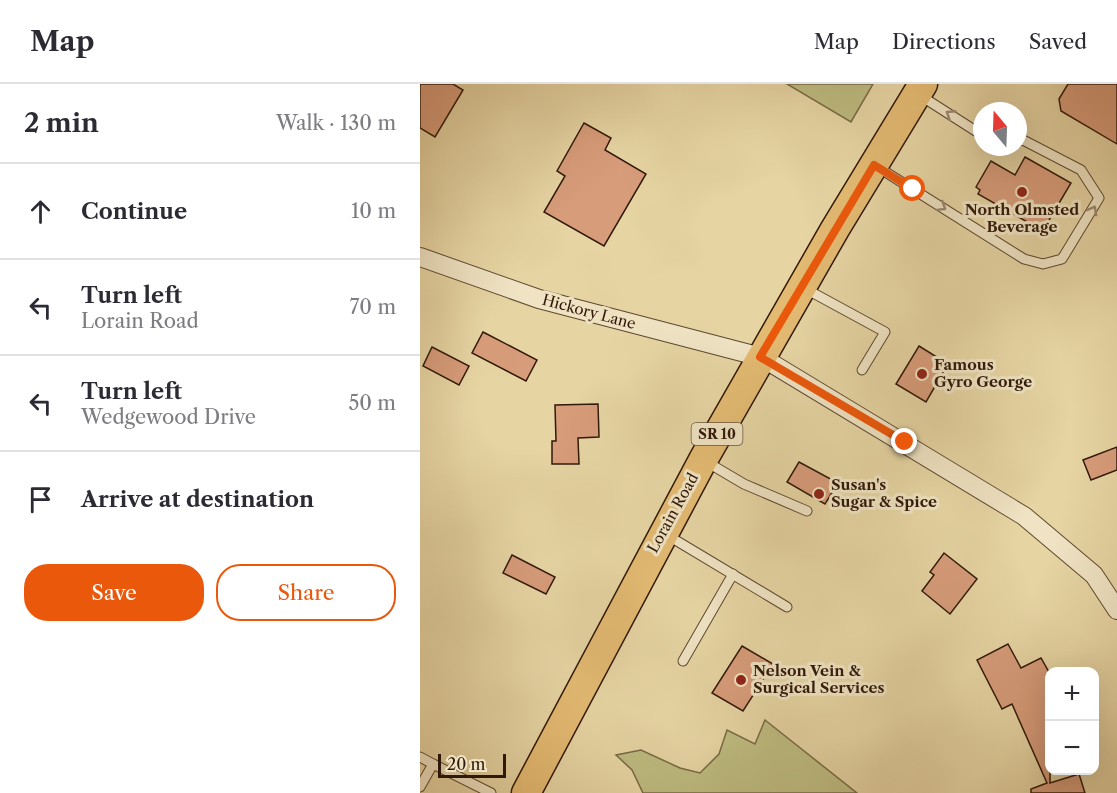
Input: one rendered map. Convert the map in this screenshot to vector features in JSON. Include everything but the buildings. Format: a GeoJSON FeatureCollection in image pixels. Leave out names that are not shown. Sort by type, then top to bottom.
{"type":"FeatureCollection","features":[{"type":"Feature","properties":{"kind":"main road","name":"Lorain Road"},"geometry":{"type":"LineString","coordinates":[[526,793],[702,460],[760,357],[920,89]]}},
{"type":"Feature","properties":{"kind":"street","name":"Hickory Lane"},"geometry":{"type":"LineString","coordinates":[[420,257],[539,299],[760,357],[1024,516],[1094,575],[1117,610]]}},
{"type":"Feature","properties":{"kind":"lane"},"geometry":{"type":"LineString","coordinates":[[920,89],[973,128]]}},
{"type":"Feature","properties":{"kind":"lane"},"geometry":{"type":"LineString","coordinates":[[874,165],[1024,259],[1043,264],[1062,259],[1099,198],[1081,170],[1027,142]]}},
{"type":"Feature","properties":{"kind":"lane"},"geometry":{"type":"LineString","coordinates":[[802,287],[885,332],[862,370]]}},
{"type":"Feature","properties":{"kind":"lane"},"geometry":{"type":"LineString","coordinates":[[702,460],[744,484],[807,512]]}},
{"type":"Feature","properties":{"kind":"lane"},"geometry":{"type":"LineString","coordinates":[[662,532],[787,607]]}},
{"type":"Feature","properties":{"kind":"lane"},"geometry":{"type":"LineString","coordinates":[[683,661],[733,574]]}},
{"type":"Feature","properties":{"kind":"lane"},"geometry":{"type":"LineString","coordinates":[[420,757],[491,793]]}},
{"type":"Feature","properties":{"kind":"lane"},"geometry":{"type":"LineString","coordinates":[[420,788],[433,764]]}},
{"type":"Feature","properties":{"kind":"shaded area"},"geometry":{"type":"Polygon","coordinates":[[[787,84],[873,84],[851,122],[787,84]]]}},
{"type":"Feature","properties":{"kind":"shaded area"},"geometry":{"type":"Polygon","coordinates":[[[765,720],[857,793],[643,793],[632,770],[616,755],[641,750],[680,768],[700,773],[719,754],[727,730],[755,744],[765,720]]]}},
{"type":"Feature","properties":{"kind":"place","name":"North Olmsted Beverage"},"geometry":{"type":"Point","coordinates":[1022,192]}},
{"type":"Feature","properties":{"kind":"place","name":"Famous Gyro George"},"geometry":{"type":"Point","coordinates":[922,374]}},
{"type":"Feature","properties":{"kind":"place","name":"Susan's Sugar & Spice"},"geometry":{"type":"Point","coordinates":[819,494]}},
{"type":"Feature","properties":{"kind":"place","name":"Nelson Vein & Surgical Services"},"geometry":{"type":"Point","coordinates":[741,680]}},
{"type":"Feature","properties":{"kind":"route"},"geometry":{"type":"LineString","coordinates":[[905,442],[760,357],[874,165],[913,189]]}}]}
